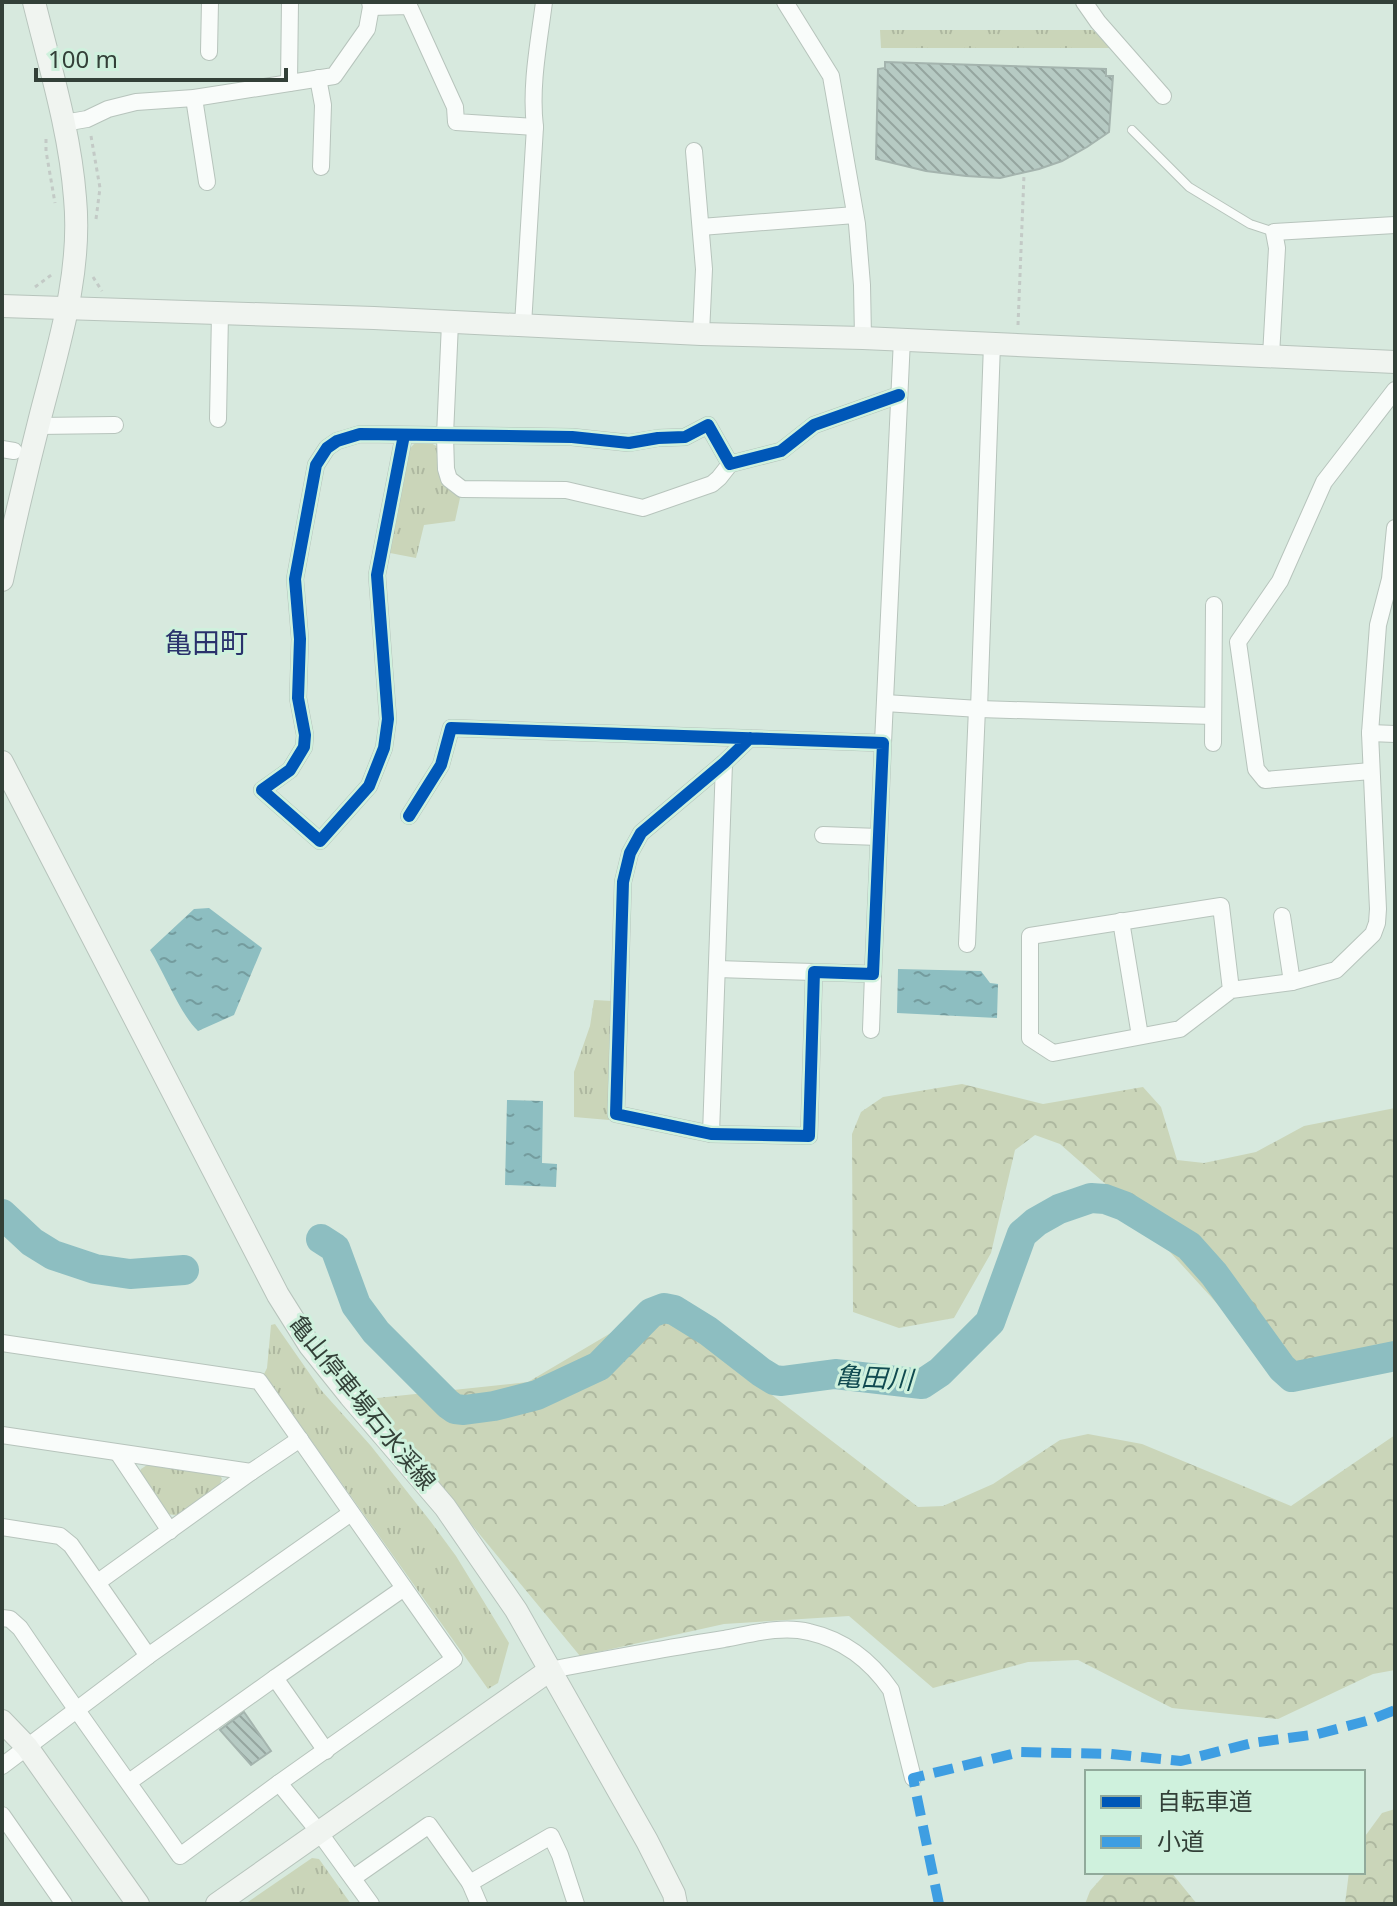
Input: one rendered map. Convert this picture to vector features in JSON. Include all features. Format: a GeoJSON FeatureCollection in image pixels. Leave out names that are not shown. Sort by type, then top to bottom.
{"type":"FeatureCollection","features":[{"type":"Feature","properties":{"kind":"street"},"geometry":{"type":"LineString","coordinates":[[2,576],[68,308],[75,245],[75,199],[55,130],[34,2]]}},
{"type":"Feature","properties":{"kind":"street"},"geometry":{"type":"LineString","coordinates":[[209,52],[210,2]]}},
{"type":"Feature","properties":{"kind":"street"},"geometry":{"type":"LineString","coordinates":[[289,83],[290,2]]}},
{"type":"Feature","properties":{"kind":"street"},"geometry":{"type":"LineString","coordinates":[[523,325],[536,68],[544,2]]}},
{"type":"Feature","properties":{"kind":"street"},"geometry":{"type":"LineString","coordinates":[[785,2],[831,76],[855,215],[862,285],[863,338]]}},
{"type":"Feature","properties":{"kind":"street"},"geometry":{"type":"LineString","coordinates":[[1084,2],[1163,96]]}},
{"type":"Feature","properties":{"kind":"street"},"geometry":{"type":"LineString","coordinates":[[55,130],[108,109],[136,102],[194,98],[334,76],[367,29],[371,4],[409,6],[455,107],[456,122],[535,127]]}},
{"type":"Feature","properties":{"kind":"street"},"geometry":{"type":"LineString","coordinates":[[318,78],[323,105],[321,167]]}},
{"type":"Feature","properties":{"kind":"street"},"geometry":{"type":"LineString","coordinates":[[194,98],[207,182]]}},
{"type":"Feature","properties":{"kind":"street"},"geometry":{"type":"LineString","coordinates":[[694,151],[704,269],[701,334]]}},
{"type":"Feature","properties":{"kind":"street"},"geometry":{"type":"LineString","coordinates":[[701,227],[855,215]]}},
{"type":"Feature","properties":{"kind":"street"},"geometry":{"type":"LineString","coordinates":[[1271,356],[1277,248],[1274,232],[1395,225]]}},
{"type":"Feature","properties":{"kind":"street"},"geometry":{"type":"LineString","coordinates":[[2,306],[902,339],[1395,362]]}},
{"type":"Feature","properties":{"kind":"street"},"geometry":{"type":"LineString","coordinates":[[218,419],[220,313]]}},
{"type":"Feature","properties":{"kind":"street"},"geometry":{"type":"LineString","coordinates":[[450,323],[446,469],[455,486],[471,491],[566,490],[643,508],[712,484],[730,464],[781,451],[814,425],[899,395]]}},
{"type":"Feature","properties":{"kind":"street"},"geometry":{"type":"LineString","coordinates":[[871,1030],[902,339]]}},
{"type":"Feature","properties":{"kind":"street"},"geometry":{"type":"LineString","coordinates":[[967,944],[992,344]]}},
{"type":"Feature","properties":{"kind":"street"},"geometry":{"type":"LineString","coordinates":[[1371,771],[1265,780],[1256,769],[1238,642],[1280,581],[1324,482],[1395,390]]}},
{"type":"Feature","properties":{"kind":"street"},"geometry":{"type":"LineString","coordinates":[[38,426],[115,425]]}},
{"type":"Feature","properties":{"kind":"street"},"geometry":{"type":"LineString","coordinates":[[404,435],[377,575],[388,719],[384,748],[369,786],[320,841],[262,790],[290,770],[304,747],[305,735],[298,698],[300,639],[295,579],[316,465],[327,448],[337,441],[360,434],[572,437],[629,443],[685,437],[708,425],[730,464]]}},
{"type":"Feature","properties":{"kind":"street"},"geometry":{"type":"LineString","coordinates":[[1231,990],[1221,906],[1030,936],[1030,1038],[1053,1053],[1180,1029],[1231,990],[1292,982],[1336,970],[1373,934],[1386,910],[1371,771],[1370,733],[1378,625],[1390,579],[1395,528]]}},
{"type":"Feature","properties":{"kind":"street"},"geometry":{"type":"LineString","coordinates":[[1213,743],[1214,605]]}},
{"type":"Feature","properties":{"kind":"street"},"geometry":{"type":"LineString","coordinates":[[885,703],[1213,716]]}},
{"type":"Feature","properties":{"kind":"street"},"geometry":{"type":"LineString","coordinates":[[409,816],[441,765],[451,728],[883,743]]}},
{"type":"Feature","properties":{"kind":"street"},"geometry":{"type":"LineString","coordinates":[[1370,733],[1395,734]]}},
{"type":"Feature","properties":{"kind":"street"},"geometry":{"type":"LineString","coordinates":[[750,738],[641,833],[630,853],[623,882],[616,1114],[711,1134],[809,1136],[814,972]]}},
{"type":"Feature","properties":{"kind":"street","name":"亀山停車場石水渓線"},"geometry":{"type":"LineString","coordinates":[[2,762],[278,1295],[318,1356],[445,1507],[516,1610],[647,1841],[676,1904]]}},
{"type":"Feature","properties":{"kind":"street"},"geometry":{"type":"LineString","coordinates":[[711,1134],[724,763]]}},
{"type":"Feature","properties":{"kind":"street"},"geometry":{"type":"LineString","coordinates":[[823,835],[879,837]]}},
{"type":"Feature","properties":{"kind":"street"},"geometry":{"type":"LineString","coordinates":[[1282,916],[1292,982]]}},
{"type":"Feature","properties":{"kind":"street"},"geometry":{"type":"LineString","coordinates":[[1121,921],[1140,1036]]}},
{"type":"Feature","properties":{"kind":"street"},"geometry":{"type":"LineString","coordinates":[[717,969],[873,974]]}},
{"type":"Feature","properties":{"kind":"street"},"geometry":{"type":"LineString","coordinates":[[2,1343],[259,1381],[454,1659],[180,1856],[20,1628],[10,1619],[2,1618]]}},
{"type":"Feature","properties":{"kind":"street"},"geometry":{"type":"LineString","coordinates":[[2,1435],[251,1472]]}},
{"type":"Feature","properties":{"kind":"street"},"geometry":{"type":"LineString","coordinates":[[98,1582],[300,1439]]}},
{"type":"Feature","properties":{"kind":"street"},"geometry":{"type":"LineString","coordinates":[[118,1453],[170,1531]]}},
{"type":"Feature","properties":{"kind":"street"},"geometry":{"type":"LineString","coordinates":[[2,1766],[148,1656],[351,1513]]}},
{"type":"Feature","properties":{"kind":"street"},"geometry":{"type":"LineString","coordinates":[[2,1527],[60,1536],[71,1545],[148,1656]]}},
{"type":"Feature","properties":{"kind":"street"},"geometry":{"type":"LineString","coordinates":[[129,1782],[404,1588]]}},
{"type":"Feature","properties":{"kind":"street"},"geometry":{"type":"LineString","coordinates":[[217,1904],[550,1670],[656,1650],[793,1629],[829,1638],[857,1653],[891,1690],[913,1778]]}},
{"type":"Feature","properties":{"kind":"street"},"geometry":{"type":"LineString","coordinates":[[275,1678],[326,1751]]}},
{"type":"Feature","properties":{"kind":"street"},"geometry":{"type":"LineString","coordinates":[[2,1721],[27,1747],[138,1904]]}},
{"type":"Feature","properties":{"kind":"street"},"geometry":{"type":"LineString","coordinates":[[279,1783],[371,1904]]}},
{"type":"Feature","properties":{"kind":"street"},"geometry":{"type":"LineString","coordinates":[[2,1815],[64,1904]]}},
{"type":"Feature","properties":{"kind":"street"},"geometry":{"type":"LineString","coordinates":[[353,1878],[429,1825],[470,1883],[479,1904]]}},
{"type":"Feature","properties":{"kind":"street"},"geometry":{"type":"LineString","coordinates":[[470,1883],[551,1836],[576,1904]]}},
{"type":"Feature","properties":{"kind":"lane"},"geometry":{"type":"LineString","coordinates":[[1132,130],[1189,187],[1250,224],[1274,232]]}},
{"type":"Feature","properties":{"kind":"path"},"geometry":{"type":"LineString","coordinates":[[55,130],[46,151],[56,208]]}},
{"type":"Feature","properties":{"kind":"path"},"geometry":{"type":"LineString","coordinates":[[1018,325],[1024,175]]}},
{"type":"Feature","properties":{"kind":"path"},"geometry":{"type":"LineString","coordinates":[[35,287],[57,271]]}},
{"type":"Feature","properties":{"kind":"green space"},"geometry":{"type":"Polygon","coordinates":[[[880,30],[1093,30],[1110,48],[881,48],[880,30]]]}},
{"type":"Feature","properties":{"kind":"green space"},"geometry":{"type":"Polygon","coordinates":[[[416,442],[438,447],[449,488],[460,498],[455,521],[424,525],[416,558],[390,553],[410,448],[416,442]]]}},
{"type":"Feature","properties":{"kind":"green space"},"geometry":{"type":"Polygon","coordinates":[[[594,1000],[612,1001],[609,1120],[574,1117],[574,1072],[590,1026],[594,1000]]]}},
{"type":"Feature","properties":{"kind":"green space"},"geometry":{"type":"Polygon","coordinates":[[[962,1084],[1043,1104],[1143,1087],[1161,1107],[1177,1160],[1204,1163],[1256,1152],[1304,1126],[1395,1108],[1395,1345],[1285,1378],[1118,1195],[1060,1144],[1035,1135],[1015,1150],[991,1253],[954,1318],[899,1328],[853,1312],[852,1134],[861,1112],[883,1097],[962,1084]]]}},
{"type":"Feature","properties":{"kind":"green space"},"geometry":{"type":"Polygon","coordinates":[[[673,1314],[698,1319],[772,1395],[918,1507],[943,1506],[993,1484],[1060,1440],[1088,1434],[1142,1444],[1291,1506],[1395,1435],[1395,1670],[1373,1674],[1278,1719],[1172,1708],[1078,1660],[1028,1662],[933,1688],[849,1616],[724,1624],[580,1656],[368,1399],[528,1382],[621,1327],[673,1314]]]}},
{"type":"Feature","properties":{"kind":"green space"},"geometry":{"type":"Polygon","coordinates":[[[275,1324],[321,1390],[371,1446],[456,1556],[509,1643],[498,1683],[488,1689],[264,1374],[271,1325],[275,1324]]]}},
{"type":"Feature","properties":{"kind":"green space"},"geometry":{"type":"Polygon","coordinates":[[[147,1465],[220,1475],[222,1479],[218,1488],[179,1516],[168,1514],[139,1473],[147,1465]]]}},
{"type":"Feature","properties":{"kind":"green space"},"geometry":{"type":"Polygon","coordinates":[[[1395,1809],[1395,1904],[1345,1904],[1349,1874],[1365,1874],[1365,1836],[1382,1813],[1395,1809]]]}},
{"type":"Feature","properties":{"kind":"green space"},"geometry":{"type":"Polygon","coordinates":[[[312,1858],[319,1859],[351,1904],[245,1904],[312,1858]]]}},
{"type":"Feature","properties":{"kind":"green space"},"geometry":{"type":"Polygon","coordinates":[[[1105,1874],[1173,1874],[1197,1904],[1085,1904],[1090,1891],[1105,1874]]]}},
{"type":"Feature","properties":{"kind":"water"},"geometry":{"type":"Polygon","coordinates":[[[209,908],[262,948],[234,1015],[198,1031],[179,1004],[150,950],[194,909],[209,908]]]}},
{"type":"Feature","properties":{"kind":"water"},"geometry":{"type":"Polygon","coordinates":[[[898,969],[981,971],[990,983],[998,984],[997,1018],[897,1013],[898,969]]]}},
{"type":"Feature","properties":{"kind":"water"},"geometry":{"type":"Polygon","coordinates":[[[507,1100],[543,1101],[542,1163],[557,1164],[556,1187],[505,1185],[507,1100]]]}},
{"type":"Feature","properties":{"kind":"building"},"geometry":{"type":"Polygon","coordinates":[[[885,62],[1106,69],[1106,76],[1113,76],[1109,132],[1062,161],[1000,178],[926,171],[876,159],[878,69],[885,68],[885,62]]]}},
{"type":"Feature","properties":{"kind":"building"},"geometry":{"type":"Polygon","coordinates":[[[244,1712],[271,1751],[251,1765],[220,1730],[244,1712]]]}},
{"type":"Feature","properties":{"kind":"waterway","name":"亀田川"},"geometry":{"type":"LineString","coordinates":[[321,1239],[335,1248],[356,1305],[376,1332],[448,1404],[464,1410],[537,1395],[599,1366],[651,1313],[664,1308],[674,1310],[708,1331],[774,1380],[835,1374],[922,1384],[940,1372],[990,1322],[1022,1234],[1059,1209],[1091,1198],[1124,1206],[1189,1246],[1292,1377],[1395,1356]]}},
{"type":"Feature","properties":{"kind":"waterway","name":"亀田川"},"geometry":{"type":"LineString","coordinates":[[2,1214],[32,1242],[53,1255],[95,1269],[130,1274],[184,1270]]}},
{"type":"Feature","properties":{"kind":"marked path"},"geometry":{"type":"LineString","coordinates":[[939,1904],[913,1778],[1020,1752],[1111,1754],[1181,1761],[1252,1743],[1318,1734],[1395,1710]]}},
{"type":"Feature","properties":{"kind":"cycle path"},"geometry":{"type":"LineString","coordinates":[[404,435],[377,575],[388,719],[384,748],[369,786],[320,841],[262,790],[290,770],[304,747],[305,735],[298,698],[300,639],[295,579],[316,465],[327,448],[337,441],[360,434],[572,437],[629,443],[685,437],[708,425],[730,464],[781,451],[814,425],[899,395]]}},
{"type":"Feature","properties":{"kind":"cycle path"},"geometry":{"type":"LineString","coordinates":[[409,816],[441,765],[451,728],[883,743],[873,974],[814,972],[809,1136],[711,1134],[616,1114],[623,882],[630,853],[641,833],[724,763],[750,738]]}},
{"type":"Feature","properties":{"kind":"district","name":"亀田町"},"geometry":{"type":"Point","coordinates":[206,643]}}]}
